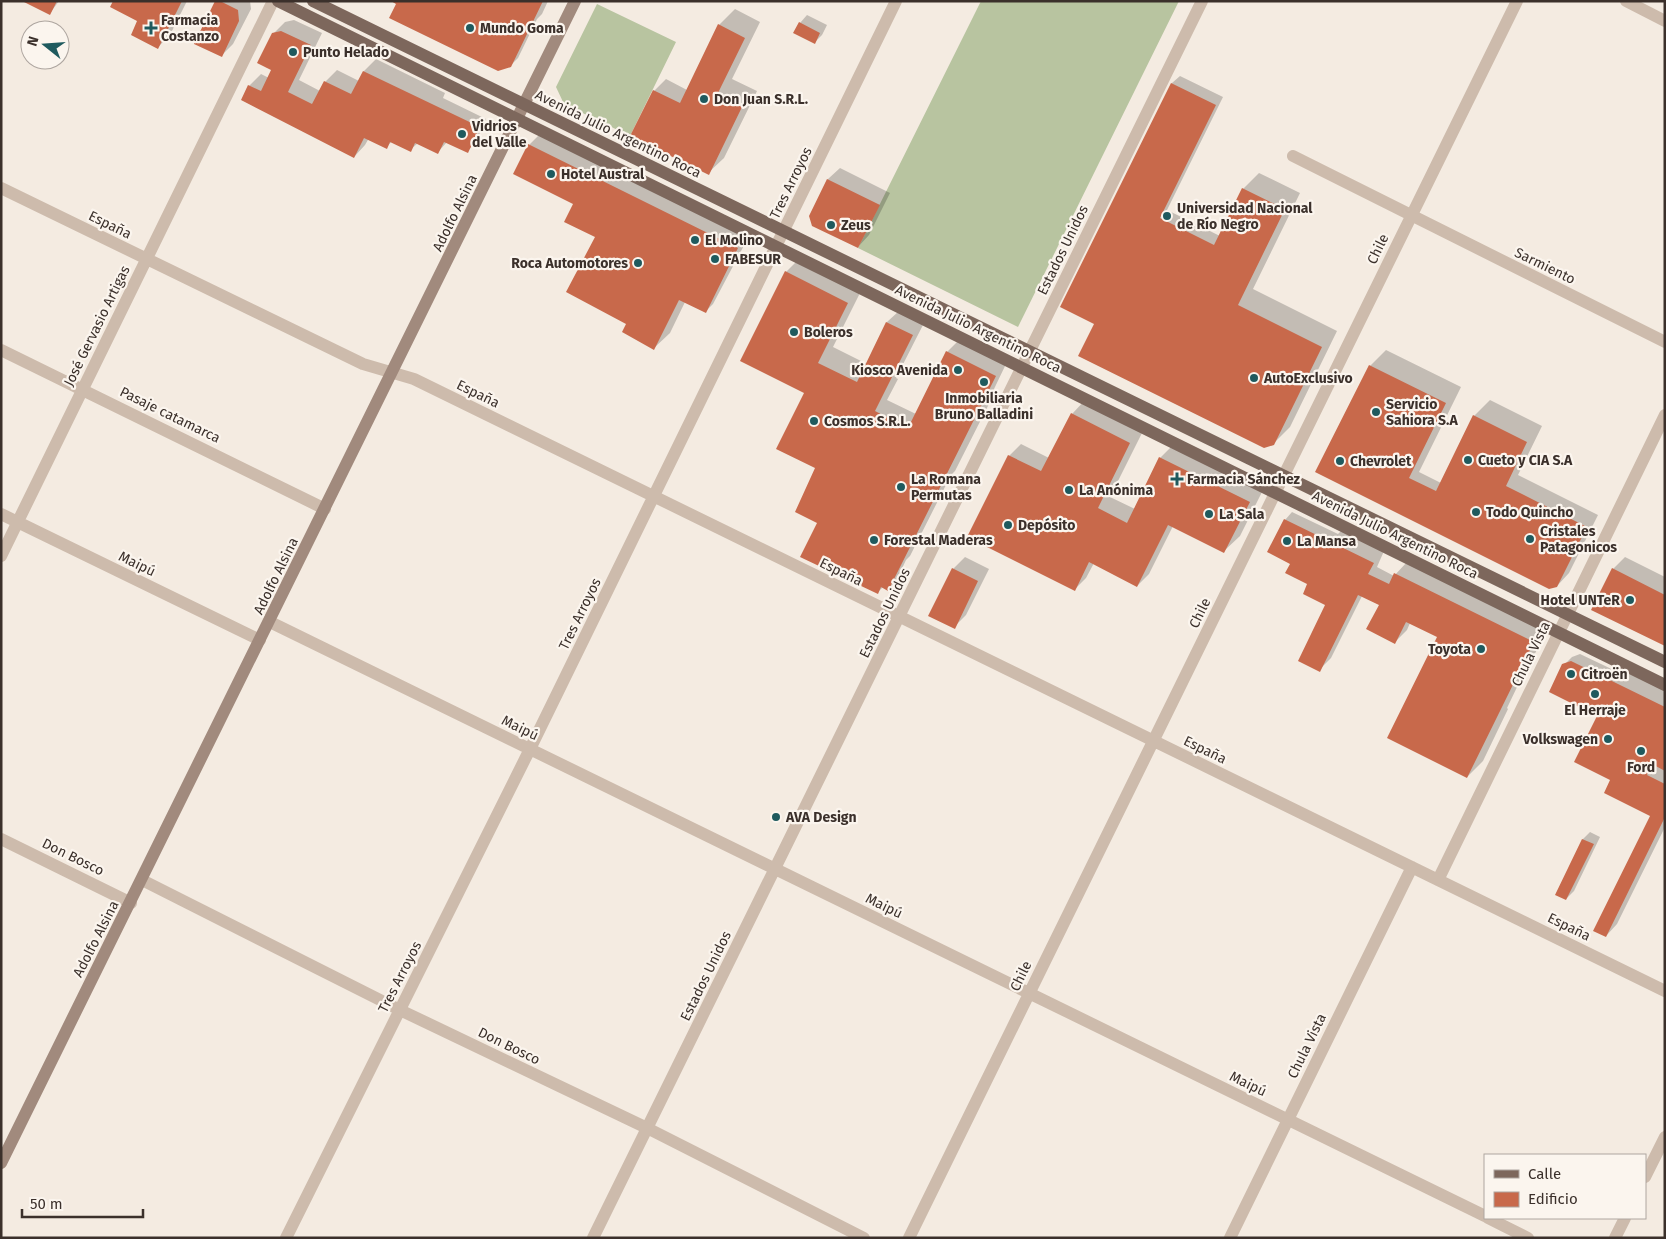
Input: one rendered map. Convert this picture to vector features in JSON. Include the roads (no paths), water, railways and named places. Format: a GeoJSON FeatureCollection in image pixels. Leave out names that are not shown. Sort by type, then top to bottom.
{"type":"FeatureCollection","features":[{"type":"Feature","properties":{"kind":"main road","name":"Avenida Julio Argentino Roca"},"geometry":{"type":"LineString","coordinates":[[278,1],[1665,684]]}},
{"type":"Feature","properties":{"kind":"main road","name":"Avenida Julio Argentino Roca"},"geometry":{"type":"LineString","coordinates":[[313,1],[1665,662]]}},
{"type":"Feature","properties":{"kind":"main road","name":"Adolfo Alsina"},"geometry":{"type":"LineString","coordinates":[[1,1162],[270,622],[575,1]]}},
{"type":"Feature","properties":{"kind":"street","name":"José Gervasio Artigas"},"geometry":{"type":"LineString","coordinates":[[1,556],[273,1]]}},
{"type":"Feature","properties":{"kind":"street","name":"Tres Arroyos"},"geometry":{"type":"LineString","coordinates":[[286,1238],[530,749],[896,1]]}},
{"type":"Feature","properties":{"kind":"street","name":"Estados Unidos"},"geometry":{"type":"LineString","coordinates":[[593,1238],[1202,1]]}},
{"type":"Feature","properties":{"kind":"street","name":"Chile"},"geometry":{"type":"LineString","coordinates":[[909,1238],[1517,1]]}},
{"type":"Feature","properties":{"kind":"street"},"geometry":{"type":"LineString","coordinates":[[1626,1],[1665,20]]}},
{"type":"Feature","properties":{"kind":"street","name":"Sarmiento"},"geometry":{"type":"LineString","coordinates":[[1293,156],[1665,342]]}},
{"type":"Feature","properties":{"kind":"street","name":"España"},"geometry":{"type":"LineString","coordinates":[[1,188],[363,364],[414,379],[1665,991]]}},
{"type":"Feature","properties":{"kind":"street","name":"Pasaje catamarca"},"geometry":{"type":"LineString","coordinates":[[1,350],[325,509]]}},
{"type":"Feature","properties":{"kind":"street","name":"Chula Vista"},"geometry":{"type":"LineString","coordinates":[[1438,880],[1665,415]]}},
{"type":"Feature","properties":{"kind":"street","name":"Maipú"},"geometry":{"type":"LineString","coordinates":[[1,514],[260,640]]}},
{"type":"Feature","properties":{"kind":"street","name":"Maipú"},"geometry":{"type":"LineString","coordinates":[[270,622],[1484,1216]]}},
{"type":"Feature","properties":{"kind":"street","name":"Don Bosco"},"geometry":{"type":"LineString","coordinates":[[1,839],[131,903]]}},
{"type":"Feature","properties":{"kind":"street","name":"Chula Vista"},"geometry":{"type":"LineString","coordinates":[[1230,1238],[1412,867]]}},
{"type":"Feature","properties":{"kind":"street","name":"Don Bosco"},"geometry":{"type":"LineString","coordinates":[[142,880],[400,1010],[647,1128],[864,1238]]}},
{"type":"Feature","properties":{"kind":"street"},"geometry":{"type":"LineString","coordinates":[[1646,1175],[1665,1136]]}},
{"type":"Feature","properties":{"kind":"street","name":"Maipú"},"geometry":{"type":"LineString","coordinates":[[1490,1219],[1528,1238]]}},
{"type":"Feature","properties":{"kind":"street"},"geometry":{"type":"LineString","coordinates":[[1615,1238],[1624,1219]]}},
{"type":"Feature","properties":{"kind":"place","name":"Farmacia Costanzo"},"geometry":{"type":"Point","coordinates":[151,28]}},
{"type":"Feature","properties":{"kind":"place","name":"Mundo Goma"},"geometry":{"type":"Point","coordinates":[470,28]}},
{"type":"Feature","properties":{"kind":"place","name":"Punto Helado"},"geometry":{"type":"Point","coordinates":[293,52]}},
{"type":"Feature","properties":{"kind":"place","name":"Don Juan S.R.L."},"geometry":{"type":"Point","coordinates":[704,99]}},
{"type":"Feature","properties":{"kind":"place","name":"Vidrios del Valle"},"geometry":{"type":"Point","coordinates":[462,134]}},
{"type":"Feature","properties":{"kind":"place","name":"Hotel Austral"},"geometry":{"type":"Point","coordinates":[551,174]}},
{"type":"Feature","properties":{"kind":"place","name":"Universidad Nacional de Río Negro"},"geometry":{"type":"Point","coordinates":[1167,216]}},
{"type":"Feature","properties":{"kind":"place","name":"Zeus"},"geometry":{"type":"Point","coordinates":[831,225]}},
{"type":"Feature","properties":{"kind":"place","name":"El Molino"},"geometry":{"type":"Point","coordinates":[695,240]}},
{"type":"Feature","properties":{"kind":"place","name":"FABESUR"},"geometry":{"type":"Point","coordinates":[715,259]}},
{"type":"Feature","properties":{"kind":"place","name":"Roca Automotores"},"geometry":{"type":"Point","coordinates":[638,263]}},
{"type":"Feature","properties":{"kind":"place","name":"Boleros"},"geometry":{"type":"Point","coordinates":[794,332]}},
{"type":"Feature","properties":{"kind":"place","name":"Kiosco Avenida"},"geometry":{"type":"Point","coordinates":[958,370]}},
{"type":"Feature","properties":{"kind":"place","name":"AutoExclusivo"},"geometry":{"type":"Point","coordinates":[1254,378]}},
{"type":"Feature","properties":{"kind":"place","name":"Inmobiliaria Bruno Balladini"},"geometry":{"type":"Point","coordinates":[984,382]}},
{"type":"Feature","properties":{"kind":"place","name":"Servicio Sahiora S.A"},"geometry":{"type":"Point","coordinates":[1376,412]}},
{"type":"Feature","properties":{"kind":"place","name":"Cosmos S.R.L."},"geometry":{"type":"Point","coordinates":[814,421]}},
{"type":"Feature","properties":{"kind":"place","name":"Cueto y CIA S.A"},"geometry":{"type":"Point","coordinates":[1468,460]}},
{"type":"Feature","properties":{"kind":"place","name":"Chevrolet"},"geometry":{"type":"Point","coordinates":[1340,461]}},
{"type":"Feature","properties":{"kind":"place","name":"Farmacia Sánchez"},"geometry":{"type":"Point","coordinates":[1177,479]}},
{"type":"Feature","properties":{"kind":"place","name":"La Romana Permutas"},"geometry":{"type":"Point","coordinates":[901,487]}},
{"type":"Feature","properties":{"kind":"place","name":"La Anónima"},"geometry":{"type":"Point","coordinates":[1069,490]}},
{"type":"Feature","properties":{"kind":"place","name":"Todo Quincho"},"geometry":{"type":"Point","coordinates":[1476,512]}},
{"type":"Feature","properties":{"kind":"place","name":"La Sala"},"geometry":{"type":"Point","coordinates":[1209,514]}},
{"type":"Feature","properties":{"kind":"place","name":"Depósito"},"geometry":{"type":"Point","coordinates":[1008,525]}},
{"type":"Feature","properties":{"kind":"place","name":"Cristales Patagonicos"},"geometry":{"type":"Point","coordinates":[1530,539]}},
{"type":"Feature","properties":{"kind":"place","name":"Forestal Maderas"},"geometry":{"type":"Point","coordinates":[874,540]}},
{"type":"Feature","properties":{"kind":"place","name":"La Mansa"},"geometry":{"type":"Point","coordinates":[1287,541]}},
{"type":"Feature","properties":{"kind":"place","name":"Hotel UNTeR"},"geometry":{"type":"Point","coordinates":[1630,600]}},
{"type":"Feature","properties":{"kind":"place","name":"Toyota"},"geometry":{"type":"Point","coordinates":[1481,649]}},
{"type":"Feature","properties":{"kind":"place","name":"Citroën"},"geometry":{"type":"Point","coordinates":[1571,674]}},
{"type":"Feature","properties":{"kind":"place","name":"El Herraje"},"geometry":{"type":"Point","coordinates":[1595,694]}},
{"type":"Feature","properties":{"kind":"place","name":"Volkswagen"},"geometry":{"type":"Point","coordinates":[1608,739]}},
{"type":"Feature","properties":{"kind":"place","name":"Ford"},"geometry":{"type":"Point","coordinates":[1641,751]}},
{"type":"Feature","properties":{"kind":"place","name":"AVA Design"},"geometry":{"type":"Point","coordinates":[776,817]}}]}
